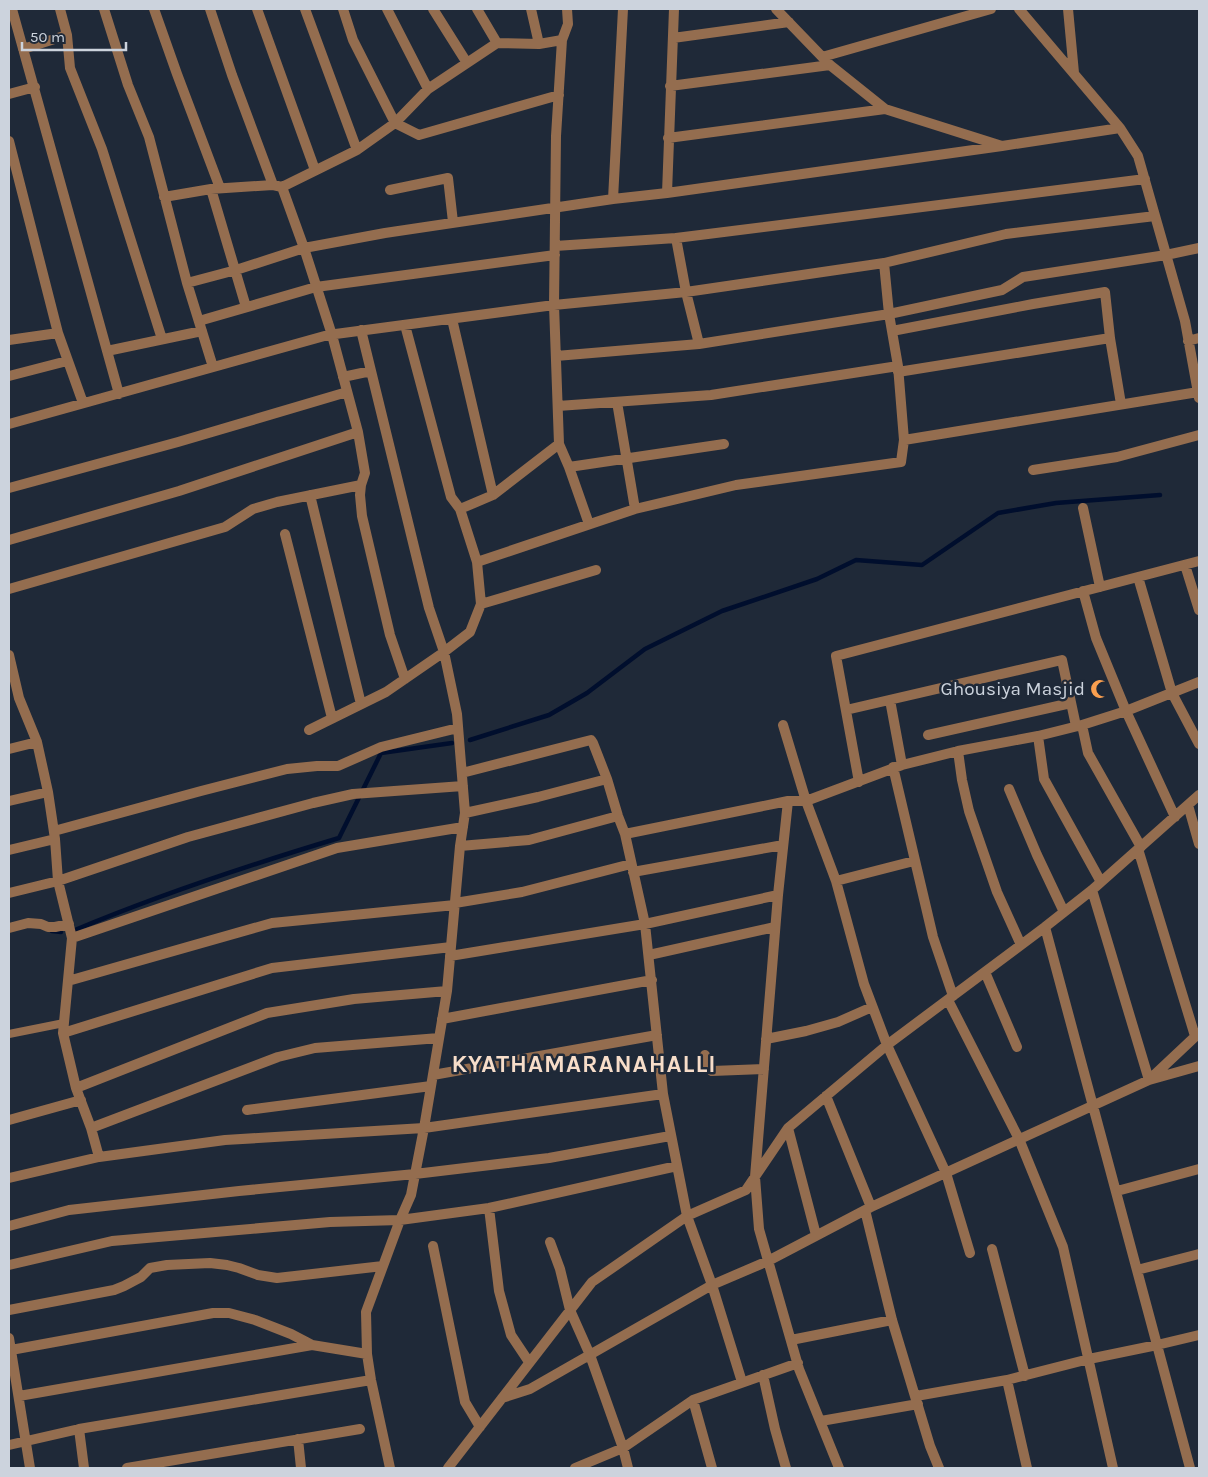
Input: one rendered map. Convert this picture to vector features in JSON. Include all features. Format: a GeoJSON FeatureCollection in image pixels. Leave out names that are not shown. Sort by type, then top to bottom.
{"type":"FeatureCollection","features":[{"type":"Feature","properties":{"kind":"street"},"geometry":{"type":"LineString","coordinates":[[12,9],[119,394]]}},
{"type":"Feature","properties":{"kind":"street"},"geometry":{"type":"LineString","coordinates":[[60,9],[67,36],[70,68],[102,149],[162,339]]}},
{"type":"Feature","properties":{"kind":"street"},"geometry":{"type":"LineString","coordinates":[[104,9],[128,85],[149,137],[187,283],[213,367]]}},
{"type":"Feature","properties":{"kind":"street"},"geometry":{"type":"LineString","coordinates":[[154,9],[215,188],[246,307]]}},
{"type":"Feature","properties":{"kind":"street"},"geometry":{"type":"LineString","coordinates":[[210,9],[232,75],[304,248],[332,334],[358,432],[366,473],[361,485],[362,516],[390,635],[405,679]]}},
{"type":"Feature","properties":{"kind":"street"},"geometry":{"type":"LineString","coordinates":[[257,9],[315,170]]}},
{"type":"Feature","properties":{"kind":"street"},"geometry":{"type":"LineString","coordinates":[[305,9],[357,150]]}},
{"type":"Feature","properties":{"kind":"street"},"geometry":{"type":"LineString","coordinates":[[344,9],[353,40],[395,123],[419,135],[559,96]]}},
{"type":"Feature","properties":{"kind":"street"},"geometry":{"type":"LineString","coordinates":[[387,9],[428,89]]}},
{"type":"Feature","properties":{"kind":"street"},"geometry":{"type":"LineString","coordinates":[[433,9],[467,63]]}},
{"type":"Feature","properties":{"kind":"street"},"geometry":{"type":"LineString","coordinates":[[477,9],[497,43]]}},
{"type":"Feature","properties":{"kind":"street"},"geometry":{"type":"LineString","coordinates":[[531,9],[539,44]]}},
{"type":"Feature","properties":{"kind":"street"},"geometry":{"type":"LineString","coordinates":[[567,9],[568,24],[562,40],[556,136],[554,305],[559,444],[589,524]]}},
{"type":"Feature","properties":{"kind":"street"},"geometry":{"type":"LineString","coordinates":[[613,198],[623,9]]}},
{"type":"Feature","properties":{"kind":"street"},"geometry":{"type":"LineString","coordinates":[[667,193],[674,9]]}},
{"type":"Feature","properties":{"kind":"street"},"geometry":{"type":"LineString","coordinates":[[776,9],[830,65],[885,109],[1002,146]]}},
{"type":"Feature","properties":{"kind":"street"},"geometry":{"type":"LineString","coordinates":[[822,56],[991,9]]}},
{"type":"Feature","properties":{"kind":"street"},"geometry":{"type":"LineString","coordinates":[[904,440],[1122,404],[1199,395],[1185,321],[1138,156],[1120,128],[1019,9]]}},
{"type":"Feature","properties":{"kind":"street"},"geometry":{"type":"LineString","coordinates":[[1068,9],[1074,73]]}},
{"type":"Feature","properties":{"kind":"street"},"geometry":{"type":"LineString","coordinates":[[673,38],[789,22]]}},
{"type":"Feature","properties":{"kind":"street"},"geometry":{"type":"LineString","coordinates":[[23,49],[67,36]]}},
{"type":"Feature","properties":{"kind":"street"},"geometry":{"type":"LineString","coordinates":[[164,197],[215,188],[277,186],[357,150],[395,123],[428,89],[497,43],[539,44],[562,40]]}},
{"type":"Feature","properties":{"kind":"street"},"geometry":{"type":"LineString","coordinates":[[670,86],[830,65]]}},
{"type":"Feature","properties":{"kind":"street"},"geometry":{"type":"LineString","coordinates":[[9,94],[35,87]]}},
{"type":"Feature","properties":{"kind":"street"},"geometry":{"type":"LineString","coordinates":[[668,138],[885,109]]}},
{"type":"Feature","properties":{"kind":"street"},"geometry":{"type":"LineString","coordinates":[[187,283],[236,270],[304,248],[385,233],[613,198],[667,193],[1120,128]]}},
{"type":"Feature","properties":{"kind":"street"},"geometry":{"type":"LineString","coordinates":[[9,141],[58,334],[83,402]]}},
{"type":"Feature","properties":{"kind":"street"},"geometry":{"type":"LineString","coordinates":[[390,190],[448,178],[453,222]]}},
{"type":"Feature","properties":{"kind":"street"},"geometry":{"type":"LineString","coordinates":[[107,351],[162,339],[246,307],[316,287],[555,251],[676,238],[1145,179]]}},
{"type":"Feature","properties":{"kind":"street"},"geometry":{"type":"LineString","coordinates":[[9,424],[332,334],[554,305],[686,292],[884,263],[1006,234],[1155,216]]}},
{"type":"Feature","properties":{"kind":"street"},"geometry":{"type":"LineString","coordinates":[[676,238],[686,292],[699,344]]}},
{"type":"Feature","properties":{"kind":"street"},"geometry":{"type":"LineString","coordinates":[[556,356],[699,344],[889,314],[1002,290],[1024,277],[1166,256],[1199,248]]}},
{"type":"Feature","properties":{"kind":"street"},"geometry":{"type":"LineString","coordinates":[[477,562],[635,509],[736,485],[901,462],[904,440],[898,369],[889,314],[884,263]]}},
{"type":"Feature","properties":{"kind":"street"},"geometry":{"type":"LineString","coordinates":[[892,332],[1105,292],[1110,338],[1122,404]]}},
{"type":"Feature","properties":{"kind":"street"},"geometry":{"type":"LineString","coordinates":[[452,319],[493,495]]}},
{"type":"Feature","properties":{"kind":"street"},"geometry":{"type":"LineString","coordinates":[[309,730],[386,692],[444,652],[470,632],[482,604],[477,562],[460,509],[451,497],[405,325]]}},
{"type":"Feature","properties":{"kind":"street"},"geometry":{"type":"LineString","coordinates":[[362,330],[430,608],[444,652],[457,714],[465,813],[460,846],[447,991],[411,1195],[366,1312],[367,1354],[390,1468]]}},
{"type":"Feature","properties":{"kind":"street"},"geometry":{"type":"LineString","coordinates":[[9,340],[58,334]]}},
{"type":"Feature","properties":{"kind":"street"},"geometry":{"type":"LineString","coordinates":[[558,406],[711,395],[1110,338]]}},
{"type":"Feature","properties":{"kind":"street"},"geometry":{"type":"LineString","coordinates":[[1188,341],[1199,338]]}},
{"type":"Feature","properties":{"kind":"street"},"geometry":{"type":"LineString","coordinates":[[9,376],[67,361]]}},
{"type":"Feature","properties":{"kind":"street"},"geometry":{"type":"LineString","coordinates":[[343,377],[372,371]]}},
{"type":"Feature","properties":{"kind":"street"},"geometry":{"type":"LineString","coordinates":[[9,488],[178,442],[347,392]]}},
{"type":"Feature","properties":{"kind":"street"},"geometry":{"type":"LineString","coordinates":[[617,402],[635,509]]}},
{"type":"Feature","properties":{"kind":"street"},"geometry":{"type":"LineString","coordinates":[[9,540],[178,490],[358,432]]}},
{"type":"Feature","properties":{"kind":"street"},"geometry":{"type":"LineString","coordinates":[[1033,470],[1117,456],[1199,435]]}},
{"type":"Feature","properties":{"kind":"street"},"geometry":{"type":"LineString","coordinates":[[460,509],[493,495],[559,444]]}},
{"type":"Feature","properties":{"kind":"street"},"geometry":{"type":"LineString","coordinates":[[569,467],[724,444]]}},
{"type":"Feature","properties":{"kind":"street"},"geometry":{"type":"LineString","coordinates":[[9,589],[225,528],[253,509],[361,485]]}},
{"type":"Feature","properties":{"kind":"street"},"geometry":{"type":"LineString","coordinates":[[310,495],[360,704]]}},
{"type":"Feature","properties":{"kind":"street"},"geometry":{"type":"LineString","coordinates":[[1084,508],[1100,587]]}},
{"type":"Feature","properties":{"kind":"street"},"geometry":{"type":"LineString","coordinates":[[285,534],[332,718]]}},
{"type":"Feature","properties":{"kind":"street"},"geometry":{"type":"LineString","coordinates":[[859,782],[836,656],[1199,561]]}},
{"type":"Feature","properties":{"kind":"street"},"geometry":{"type":"LineString","coordinates":[[1185,564],[1199,610]]}},
{"type":"Feature","properties":{"kind":"street"},"geometry":{"type":"LineString","coordinates":[[482,604],[596,570]]}},
{"type":"Feature","properties":{"kind":"street"},"geometry":{"type":"LineString","coordinates":[[1138,577],[1172,693],[1199,744]]}},
{"type":"Feature","properties":{"kind":"street"},"geometry":{"type":"LineString","coordinates":[[1083,591],[1096,638],[1126,711],[1175,817]]}},
{"type":"Feature","properties":{"kind":"street"},"geometry":{"type":"LineString","coordinates":[[9,655],[19,698],[37,742],[48,792],[58,881],[72,938],[63,1028],[76,1088],[99,1157]]}},
{"type":"Feature","properties":{"kind":"street"},"geometry":{"type":"LineString","coordinates":[[846,710],[1062,660],[1071,703],[1088,753],[1140,848],[1197,1034],[1149,1080]]}},
{"type":"Feature","properties":{"kind":"street"},"geometry":{"type":"LineString","coordinates":[[625,834],[788,802],[806,801],[898,766],[958,751],[1079,726],[1126,711],[1199,682]]}},
{"type":"Feature","properties":{"kind":"street"},"geometry":{"type":"LineString","coordinates":[[9,701],[19,698]]}},
{"type":"Feature","properties":{"kind":"street"},"geometry":{"type":"LineString","coordinates":[[890,700],[898,766],[914,861],[950,998],[1019,1139],[1063,1247],[1112,1468]]}},
{"type":"Feature","properties":{"kind":"street"},"geometry":{"type":"LineString","coordinates":[[928,735],[1071,703]]}},
{"type":"Feature","properties":{"kind":"street"},"geometry":{"type":"LineString","coordinates":[[783,725],[806,801],[836,881],[864,984],[887,1046],[946,1173],[970,1253]]}},
{"type":"Feature","properties":{"kind":"street"},"geometry":{"type":"LineString","coordinates":[[9,850],[201,791],[287,769],[338,766],[381,747],[458,728]]}},
{"type":"Feature","properties":{"kind":"street"},"geometry":{"type":"LineString","coordinates":[[1038,736],[1044,779],[1101,882]]}},
{"type":"Feature","properties":{"kind":"street"},"geometry":{"type":"LineString","coordinates":[[462,773],[591,740],[593,743],[625,834],[645,924],[663,1094],[687,1216],[712,1285],[742,1382]]}},
{"type":"Feature","properties":{"kind":"street"},"geometry":{"type":"LineString","coordinates":[[9,749],[37,742]]}},
{"type":"Feature","properties":{"kind":"street"},"geometry":{"type":"LineString","coordinates":[[958,751],[962,780],[970,811],[997,892],[1021,945]]}},
{"type":"Feature","properties":{"kind":"street"},"geometry":{"type":"LineString","coordinates":[[465,813],[538,798],[607,779]]}},
{"type":"Feature","properties":{"kind":"street"},"geometry":{"type":"LineString","coordinates":[[9,893],[58,881],[188,837],[313,803],[353,794],[463,786]]}},
{"type":"Feature","properties":{"kind":"street"},"geometry":{"type":"LineString","coordinates":[[1009,789],[1064,912]]}},
{"type":"Feature","properties":{"kind":"street"},"geometry":{"type":"LineString","coordinates":[[9,801],[48,792]]}},
{"type":"Feature","properties":{"kind":"street"},"geometry":{"type":"LineString","coordinates":[[448,1468],[592,1282],[687,1216],[746,1190],[788,1128],[887,1046],[1092,890],[1199,795]]}},
{"type":"Feature","properties":{"kind":"street"},"geometry":{"type":"LineString","coordinates":[[788,802],[775,926],[755,1177],[759,1229],[768,1261],[798,1363],[839,1468]]}},
{"type":"Feature","properties":{"kind":"street"},"geometry":{"type":"LineString","coordinates":[[1188,805],[1199,844]]}},
{"type":"Feature","properties":{"kind":"street"},"geometry":{"type":"LineString","coordinates":[[460,846],[529,840],[618,816]]}},
{"type":"Feature","properties":{"kind":"street"},"geometry":{"type":"LineString","coordinates":[[72,938],[337,848],[463,827]]}},
{"type":"Feature","properties":{"kind":"street"},"geometry":{"type":"LineString","coordinates":[[68,981],[272,923],[455,904],[522,892],[632,868],[783,845]]}},
{"type":"Feature","properties":{"kind":"street"},"geometry":{"type":"LineString","coordinates":[[836,881],[914,861]]}},
{"type":"Feature","properties":{"kind":"street"},"geometry":{"type":"LineString","coordinates":[[1092,890],[1149,1080]]}},
{"type":"Feature","properties":{"kind":"street"},"geometry":{"type":"LineString","coordinates":[[63,1028],[272,968],[450,952],[645,924],[778,895]]}},
{"type":"Feature","properties":{"kind":"street"},"geometry":{"type":"LineString","coordinates":[[9,928],[28,923],[41,924],[48,927],[69,924]]}},
{"type":"Feature","properties":{"kind":"street"},"geometry":{"type":"LineString","coordinates":[[649,955],[775,926]]}},
{"type":"Feature","properties":{"kind":"street"},"geometry":{"type":"LineString","coordinates":[[1045,927],[1190,1468]]}},
{"type":"Feature","properties":{"kind":"street"},"geometry":{"type":"LineString","coordinates":[[985,972],[1017,1047]]}},
{"type":"Feature","properties":{"kind":"street"},"geometry":{"type":"LineString","coordinates":[[442,1019],[652,980]]}},
{"type":"Feature","properties":{"kind":"street"},"geometry":{"type":"LineString","coordinates":[[76,1088],[266,1013],[354,999],[447,991]]}},
{"type":"Feature","properties":{"kind":"street"},"geometry":{"type":"LineString","coordinates":[[766,1039],[838,1022],[872,1006]]}},
{"type":"Feature","properties":{"kind":"street"},"geometry":{"type":"LineString","coordinates":[[433,1075],[657,1035]]}},
{"type":"Feature","properties":{"kind":"street"},"geometry":{"type":"LineString","coordinates":[[90,1128],[278,1057],[315,1048],[439,1038]]}},
{"type":"Feature","properties":{"kind":"street"},"geometry":{"type":"LineString","coordinates":[[704,1055],[706,1067],[710,1071],[764,1070]]}},
{"type":"Feature","properties":{"kind":"street"},"geometry":{"type":"LineString","coordinates":[[502,1398],[530,1390],[712,1285],[768,1261],[868,1209],[1149,1080],[1199,1066]]}},
{"type":"Feature","properties":{"kind":"street"},"geometry":{"type":"LineString","coordinates":[[247,1110],[431,1086]]}},
{"type":"Feature","properties":{"kind":"street"},"geometry":{"type":"LineString","coordinates":[[9,1178],[99,1157],[225,1140],[424,1128],[663,1094]]}},
{"type":"Feature","properties":{"kind":"street"},"geometry":{"type":"LineString","coordinates":[[826,1096],[868,1209],[892,1320],[930,1446],[939,1468]]}},
{"type":"Feature","properties":{"kind":"street"},"geometry":{"type":"LineString","coordinates":[[9,1120],[80,1100]]}},
{"type":"Feature","properties":{"kind":"street"},"geometry":{"type":"LineString","coordinates":[[788,1128],[816,1236]]}},
{"type":"Feature","properties":{"kind":"street"},"geometry":{"type":"LineString","coordinates":[[9,1226],[69,1210],[549,1158],[670,1136]]}},
{"type":"Feature","properties":{"kind":"street"},"geometry":{"type":"LineString","coordinates":[[9,1265],[112,1241],[330,1222],[400,1220],[489,1208],[677,1166]]}},
{"type":"Feature","properties":{"kind":"street"},"geometry":{"type":"LineString","coordinates":[[1117,1191],[1199,1169]]}},
{"type":"Feature","properties":{"kind":"street"},"geometry":{"type":"LineString","coordinates":[[489,1208],[499,1291],[511,1335],[529,1362]]}},
{"type":"Feature","properties":{"kind":"street"},"geometry":{"type":"LineString","coordinates":[[550,1242],[560,1269],[570,1310],[590,1355],[623,1448],[628,1468]]}},
{"type":"Feature","properties":{"kind":"street"},"geometry":{"type":"LineString","coordinates":[[433,1246],[465,1402],[480,1427]]}},
{"type":"Feature","properties":{"kind":"street"},"geometry":{"type":"LineString","coordinates":[[992,1249],[1025,1376]]}},
{"type":"Feature","properties":{"kind":"street"},"geometry":{"type":"LineString","coordinates":[[1138,1270],[1199,1254]]}},
{"type":"Feature","properties":{"kind":"street"},"geometry":{"type":"LineString","coordinates":[[9,1310],[114,1290],[141,1277],[150,1268],[166,1265],[210,1263],[227,1265],[258,1275],[277,1278],[383,1266]]}},
{"type":"Feature","properties":{"kind":"street"},"geometry":{"type":"LineString","coordinates":[[11,1350],[213,1313],[229,1313],[255,1320],[291,1334],[312,1346]]}},
{"type":"Feature","properties":{"kind":"street"},"geometry":{"type":"LineString","coordinates":[[791,1340],[892,1320]]}},
{"type":"Feature","properties":{"kind":"street"},"geometry":{"type":"LineString","coordinates":[[821,1421],[1199,1335]]}},
{"type":"Feature","properties":{"kind":"street"},"geometry":{"type":"LineString","coordinates":[[9,1338],[30,1468]]}},
{"type":"Feature","properties":{"kind":"street"},"geometry":{"type":"LineString","coordinates":[[19,1396],[312,1346],[367,1354]]}},
{"type":"Feature","properties":{"kind":"street"},"geometry":{"type":"LineString","coordinates":[[574,1468],[623,1448],[693,1400],[798,1363]]}},
{"type":"Feature","properties":{"kind":"street"},"geometry":{"type":"LineString","coordinates":[[763,1375],[786,1468]]}},
{"type":"Feature","properties":{"kind":"street"},"geometry":{"type":"LineString","coordinates":[[9,1445],[79,1429],[371,1380]]}},
{"type":"Feature","properties":{"kind":"street"},"geometry":{"type":"LineString","coordinates":[[1007,1380],[1027,1468]]}},
{"type":"Feature","properties":{"kind":"street"},"geometry":{"type":"LineString","coordinates":[[693,1400],[712,1468]]}},
{"type":"Feature","properties":{"kind":"street"},"geometry":{"type":"LineString","coordinates":[[79,1429],[84,1468]]}},
{"type":"Feature","properties":{"kind":"street"},"geometry":{"type":"LineString","coordinates":[[127,1468],[360,1429]]}},
{"type":"Feature","properties":{"kind":"street"},"geometry":{"type":"LineString","coordinates":[[298,1439],[302,1468]]}},
{"type":"Feature","properties":{"kind":"lane"},"geometry":{"type":"LineString","coordinates":[[9,1034],[63,1028]]}},
{"type":"Feature","properties":{"kind":"waterway"},"geometry":{"type":"LineString","coordinates":[[470,740],[549,715],[587,693],[645,649],[722,611],[817,579],[856,560],[922,565],[998,513],[1056,503],[1160,495]]}},
{"type":"Feature","properties":{"kind":"waterway"},"geometry":{"type":"LineString","coordinates":[[75,930],[140,904],[339,838],[381,753],[452,743]]}},
{"type":"Feature","properties":{"kind":"waterway"},"geometry":{"type":"LineString","coordinates":[[52,931],[61,932]]}},
{"type":"Feature","properties":{"kind":"place","name":"Ghousiya Masjid"},"geometry":{"type":"Point","coordinates":[1100,689]}},
{"type":"Feature","properties":{"kind":"district","name":"KYATHAMARANAHALLI"},"geometry":{"type":"Point","coordinates":[584,1064]}}]}
